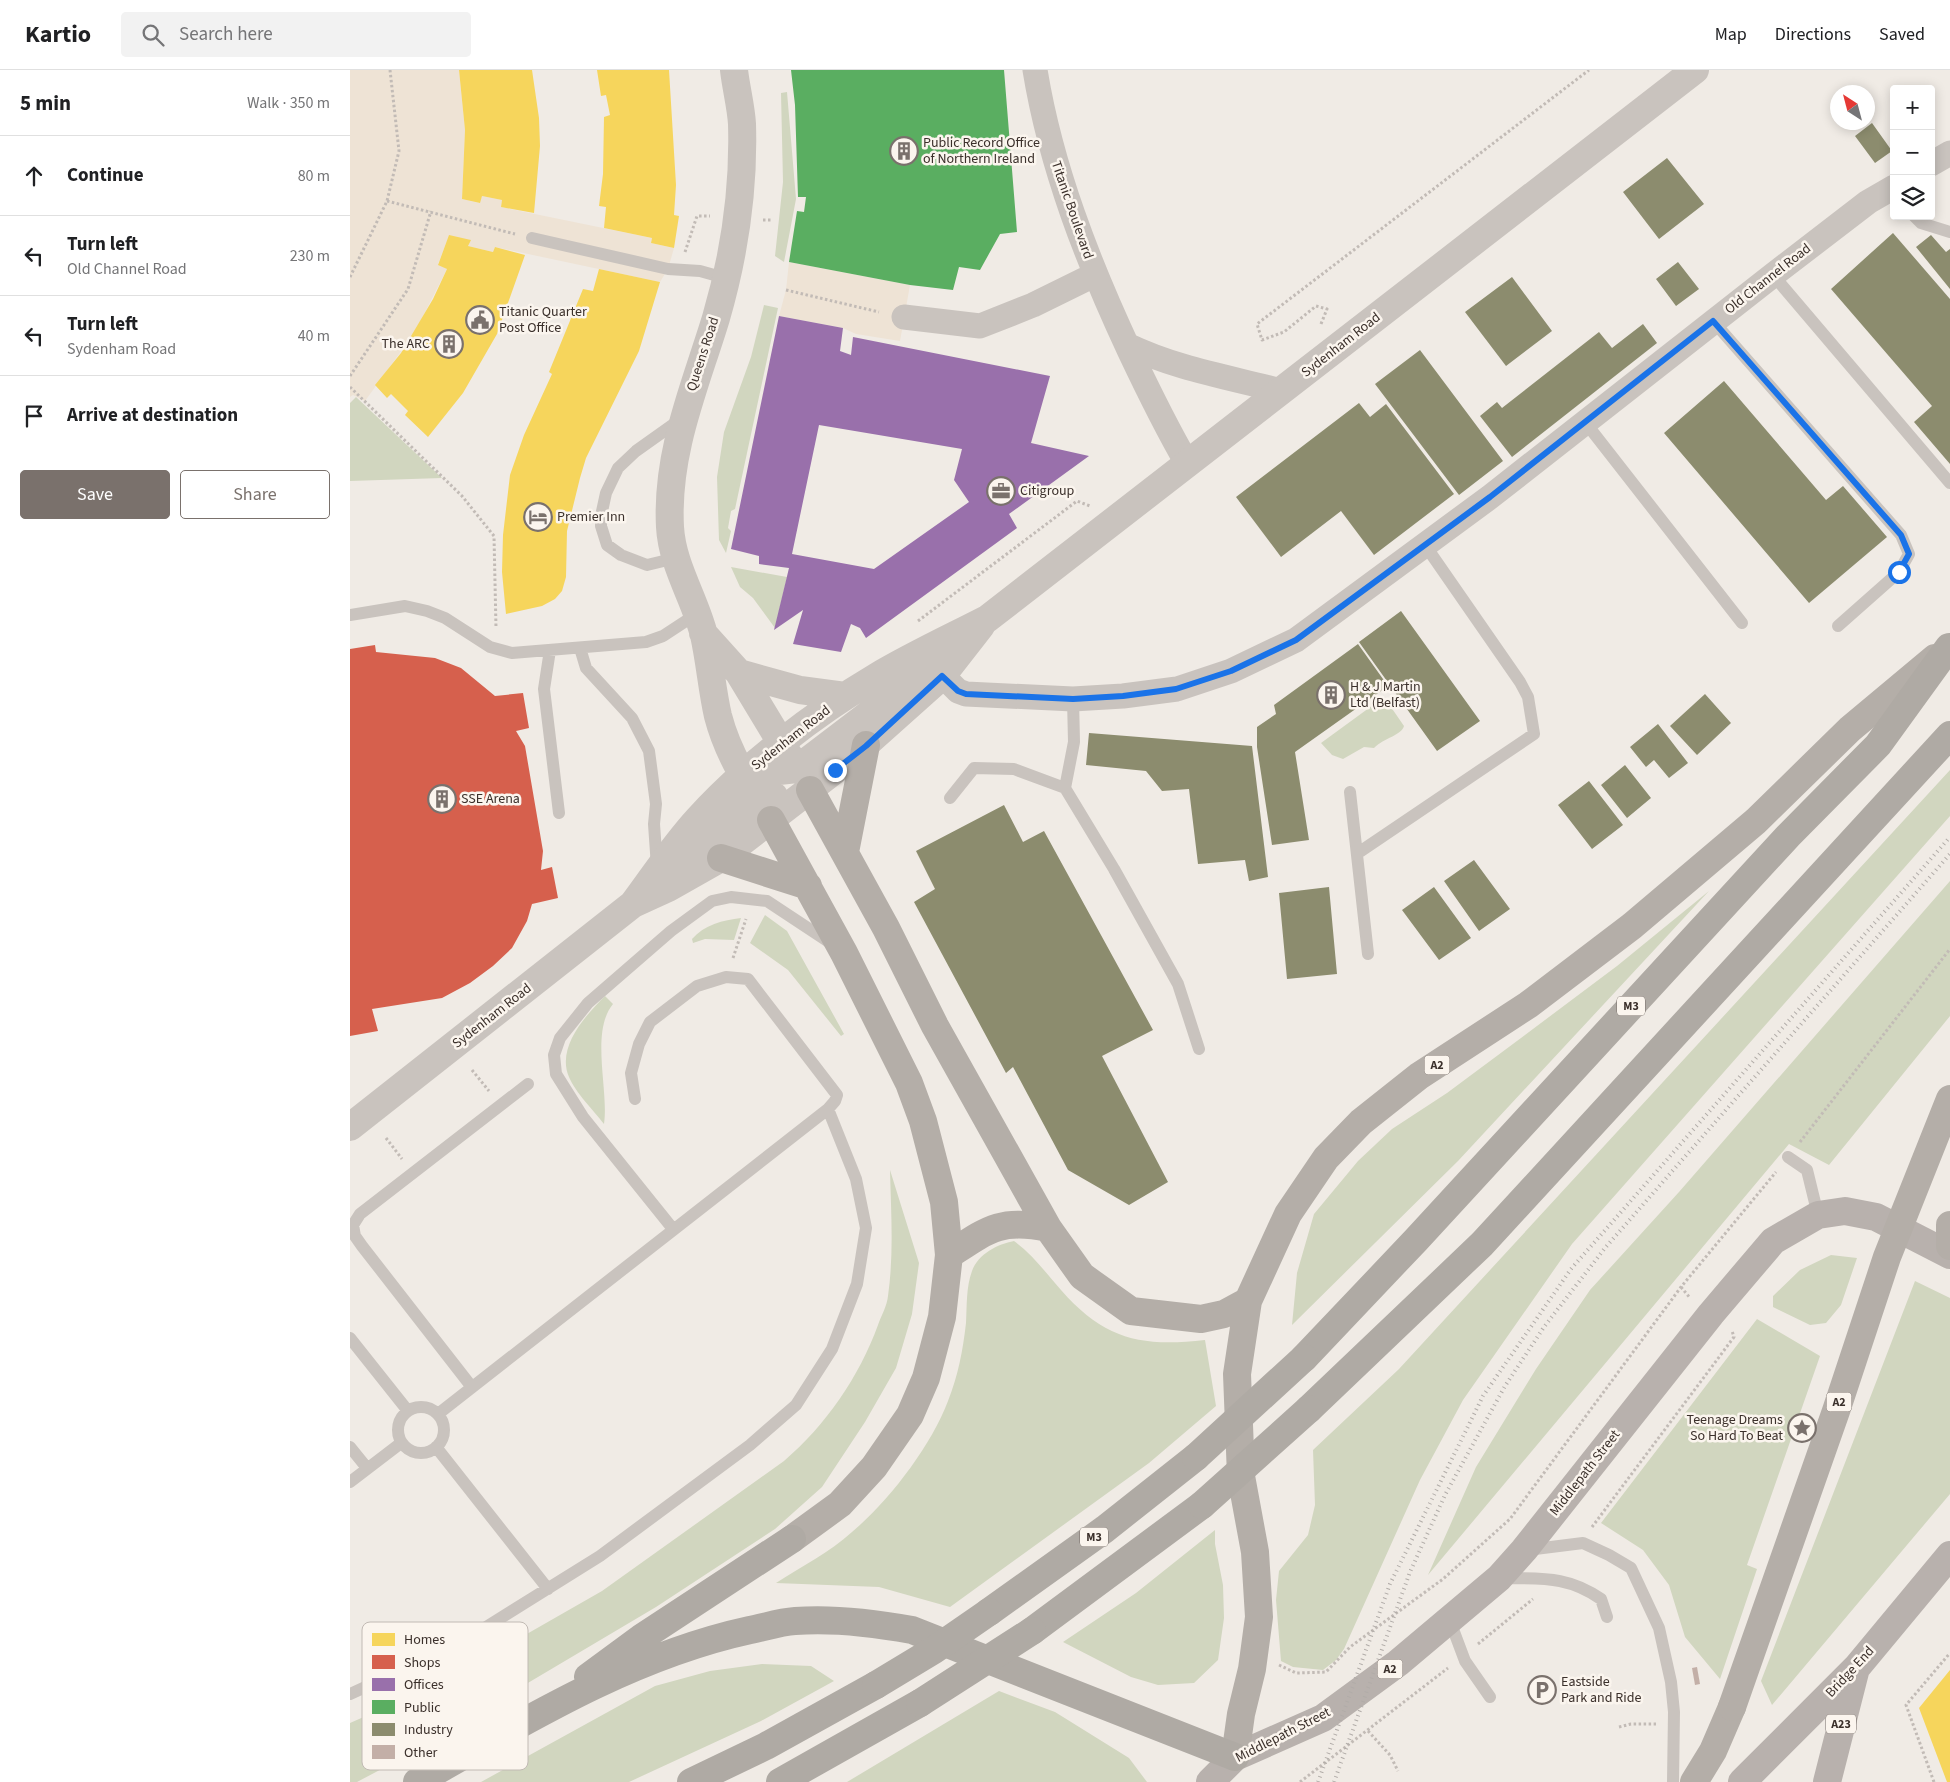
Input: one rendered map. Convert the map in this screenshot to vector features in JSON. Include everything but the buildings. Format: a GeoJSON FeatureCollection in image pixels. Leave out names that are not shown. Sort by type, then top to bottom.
{"type":"FeatureCollection","features":[{"type":"Feature","properties":{"kind":"highway","name":"A2"},"geometry":{"type":"LineString","coordinates":[[1235,1757],[1259,1616],[1255,1552],[1241,1476],[1237,1374],[1248,1301],[1288,1214],[1326,1158],[1361,1122],[1419,1076],[1528,1005],[1632,926],[1756,821],[1850,729],[1950,647]]}},
{"type":"Feature","properties":{"kind":"highway","name":"M3"},"geometry":{"type":"LineString","coordinates":[[691,1782],[766,1746],[876,1685],[934,1650],[1105,1529],[1196,1456],[1304,1358],[1416,1240],[1788,836],[1878,745],[1950,647]]}},
{"type":"Feature","properties":{"kind":"highway"},"geometry":{"type":"LineString","coordinates":[[780,1782],[920,1703],[1032,1631],[1202,1505],[1309,1410],[1482,1244],[1950,735]]}},
{"type":"Feature","properties":{"kind":"highway"},"geometry":{"type":"LineString","coordinates":[[845,852],[866,746]]}},
{"type":"Feature","properties":{"kind":"highway"},"geometry":{"type":"LineString","coordinates":[[804,779],[845,852],[935,1026],[1048,1228],[1082,1276],[1132,1311],[1201,1319],[1224,1314],[1248,1301]]}},
{"type":"Feature","properties":{"kind":"highway"},"geometry":{"type":"LineString","coordinates":[[547,1708],[641,1638],[792,1539],[840,1504],[874,1467],[910,1415],[926,1378],[942,1317],[949,1255],[944,1202],[922,1121],[909,1083],[844,953],[764,810]]}},
{"type":"Feature","properties":{"kind":"highway"},"geometry":{"type":"LineString","coordinates":[[720,858],[808,886]]}},
{"type":"Feature","properties":{"kind":"highway","name":"A2"},"geometry":{"type":"LineString","coordinates":[[1694,1782],[1713,1751],[1732,1706],[1887,1257],[1950,1099]]}},
{"type":"Feature","properties":{"kind":"highway"},"geometry":{"type":"LineString","coordinates":[[949,1255],[990,1229],[1023,1223],[1048,1228]]}},
{"type":"Feature","properties":{"kind":"highway"},"geometry":{"type":"LineString","coordinates":[[1950,1225],[1950,1246]]}},
{"type":"Feature","properties":{"kind":"highway"},"geometry":{"type":"LineString","coordinates":[[528,1719],[547,1708],[655,1659],[720,1637],[794,1621],[869,1622],[912,1630],[1235,1757]]}},
{"type":"Feature","properties":{"kind":"highway"},"geometry":{"type":"LineString","coordinates":[[417,1782],[438,1770]]}},
{"type":"Feature","properties":{"kind":"main road","name":"Middlepath Street"},"geometry":{"type":"LineString","coordinates":[[1210,1782],[1235,1757],[1323,1718],[1398,1663],[1499,1578],[1524,1550],[1710,1314],[1772,1240],[1818,1215],[1845,1212],[1876,1217],[1950,1254]]}},
{"type":"Feature","properties":{"kind":"main road","name":"Bridge End"},"geometry":{"type":"LineString","coordinates":[[1742,1782],[1857,1667],[1950,1555]]}},
{"type":"Feature","properties":{"kind":"main road","name":"A23"},"geometry":{"type":"LineString","coordinates":[[1827,1782],[1857,1667]]}},
{"type":"Feature","properties":{"kind":"street","name":"Queens Road"},"geometry":{"type":"LineString","coordinates":[[734,70],[742,123],[739,203],[716,317],[683,417],[673,470],[670,529],[676,558],[699,624],[718,717],[729,747],[743,776],[764,810]]}},
{"type":"Feature","properties":{"kind":"street","name":"Titanic Boulevard"},"geometry":{"type":"LineString","coordinates":[[1035,70],[1049,141],[1094,275],[1169,432],[1187,463]]}},
{"type":"Feature","properties":{"kind":"street","name":"Sydenham Road"},"geometry":{"type":"LineString","coordinates":[[664,873],[720,858],[764,810],[804,779],[866,746],[933,666],[987,619],[1695,70]]}},
{"type":"Feature","properties":{"kind":"street"},"geometry":{"type":"LineString","coordinates":[[1935,162],[1950,153]]}},
{"type":"Feature","properties":{"kind":"street","name":"Old Channel Road"},"geometry":{"type":"LineString","coordinates":[[933,666],[958,691],[966,694],[1073,699],[1123,696],[1176,689],[1231,671],[1296,640],[1425,545],[1868,202],[1890,192]]}},
{"type":"Feature","properties":{"kind":"street"},"geometry":{"type":"LineString","coordinates":[[904,317],[980,326],[1033,305],[1094,275]]}},
{"type":"Feature","properties":{"kind":"street"},"geometry":{"type":"LineString","coordinates":[[1127,344],[1157,359],[1196,371],[1281,391]]}},
{"type":"Feature","properties":{"kind":"street","name":"Sydenham Road"},"geometry":{"type":"LineString","coordinates":[[350,1127],[633,904],[664,873],[697,819],[743,776],[782,744],[845,696],[933,666],[959,655],[987,619]]}},
{"type":"Feature","properties":{"kind":"street","name":"Queens Road"},"geometry":{"type":"LineString","coordinates":[[699,624],[739,673],[804,779]]}},
{"type":"Feature","properties":{"kind":"street"},"geometry":{"type":"LineString","coordinates":[[743,776],[804,779],[898,692],[933,666]]}},
{"type":"Feature","properties":{"kind":"street"},"geometry":{"type":"LineString","coordinates":[[739,673],[800,690],[845,696]]}},
{"type":"Feature","properties":{"kind":"street"},"geometry":{"type":"LineString","coordinates":[[664,873],[696,846],[764,810]]}},
{"type":"Feature","properties":{"kind":"lane"},"geometry":{"type":"LineString","coordinates":[[1918,220],[1921,223],[1950,232]]}},
{"type":"Feature","properties":{"kind":"lane"},"geometry":{"type":"LineString","coordinates":[[532,238],[668,269],[700,271],[725,278]]}},
{"type":"Feature","properties":{"kind":"lane"},"geometry":{"type":"LineString","coordinates":[[1773,275],[1950,483]]}},
{"type":"Feature","properties":{"kind":"lane"},"geometry":{"type":"LineString","coordinates":[[1713,321],[1901,535],[1909,554],[1899,572],[1838,626]]}},
{"type":"Feature","properties":{"kind":"lane"},"geometry":{"type":"LineString","coordinates":[[676,558],[648,565],[621,555],[607,545],[601,526],[601,516],[606,493],[618,468],[636,451],[647,445],[683,417]]}},
{"type":"Feature","properties":{"kind":"lane"},"geometry":{"type":"LineString","coordinates":[[1585,422],[1742,623]]}},
{"type":"Feature","properties":{"kind":"lane"},"geometry":{"type":"LineString","coordinates":[[1358,853],[1534,734],[1528,697],[1520,682],[1425,545]]}},
{"type":"Feature","properties":{"kind":"lane"},"geometry":{"type":"LineString","coordinates":[[350,615],[405,606],[427,611],[445,618],[490,647],[512,653],[646,642],[699,624]]}},
{"type":"Feature","properties":{"kind":"lane"},"geometry":{"type":"LineString","coordinates":[[580,648],[586,668],[632,718],[649,751],[656,804],[654,830],[664,873]]}},
{"type":"Feature","properties":{"kind":"lane"},"geometry":{"type":"LineString","coordinates":[[550,650],[544,689],[558,813]]}},
{"type":"Feature","properties":{"kind":"lane"},"geometry":{"type":"LineString","coordinates":[[1065,788],[1074,742],[1073,699]]}},
{"type":"Feature","properties":{"kind":"lane"},"geometry":{"type":"LineString","coordinates":[[950,798],[974,768],[1014,769],[1065,788],[1114,869],[1178,984],[1198,1049]]}},
{"type":"Feature","properties":{"kind":"lane"},"geometry":{"type":"LineString","coordinates":[[1350,792],[1368,954]]}},
{"type":"Feature","properties":{"kind":"lane"},"geometry":{"type":"LineString","coordinates":[[673,1230],[583,1117],[556,1074],[554,1055],[560,1038],[588,1003],[671,931],[712,901],[731,897],[767,901],[844,953]]}},
{"type":"Feature","properties":{"kind":"lane"},"geometry":{"type":"LineString","coordinates":[[438,1414],[471,1386],[828,1109],[835,1101],[836,1095],[748,979],[726,977],[697,986],[650,1022],[639,1044],[631,1073],[635,1099]]}},
{"type":"Feature","properties":{"kind":"lane"},"geometry":{"type":"LineString","coordinates":[[471,1386],[355,1236],[353,1224],[360,1214],[528,1084]]}},
{"type":"Feature","properties":{"kind":"lane"},"geometry":{"type":"LineString","coordinates":[[495,1622],[600,1556],[750,1446],[796,1405],[832,1349],[857,1284],[866,1228],[856,1180],[828,1109]]}},
{"type":"Feature","properties":{"kind":"lane"},"geometry":{"type":"LineString","coordinates":[[1788,1157],[1807,1170],[1818,1215]]}},
{"type":"Feature","properties":{"kind":"lane"},"geometry":{"type":"LineString","coordinates":[[350,1338],[408,1411]]}},
{"type":"Feature","properties":{"kind":"lane"},"geometry":{"type":"LineString","coordinates":[[423,1407],[438,1414],[442,1420],[444,1435],[431,1451],[418,1453],[406,1448],[402,1443],[398,1426],[403,1415],[408,1411],[423,1407]]}},
{"type":"Feature","properties":{"kind":"lane"},"geometry":{"type":"LineString","coordinates":[[350,1482],[402,1443]]}},
{"type":"Feature","properties":{"kind":"lane"},"geometry":{"type":"LineString","coordinates":[[350,1447],[367,1468]]}},
{"type":"Feature","properties":{"kind":"lane"},"geometry":{"type":"LineString","coordinates":[[436,1447],[548,1589]]}},
{"type":"Feature","properties":{"kind":"lane"},"geometry":{"type":"LineString","coordinates":[[1524,1550],[1583,1543],[1631,1568],[1659,1628],[1671,1682],[1674,1712],[1673,1782]]}},
{"type":"Feature","properties":{"kind":"lane"},"geometry":{"type":"LineString","coordinates":[[1499,1578],[1554,1580],[1574,1583],[1601,1599],[1607,1617]]}},
{"type":"Feature","properties":{"kind":"lane"},"geometry":{"type":"LineString","coordinates":[[1450,1621],[1466,1661],[1490,1697]]}},
{"type":"Feature","properties":{"kind":"lane"},"geometry":{"type":"LineString","coordinates":[[350,1694],[362,1688]]}},
{"type":"Feature","properties":{"kind":"path"},"geometry":{"type":"LineString","coordinates":[[350,277],[387,201],[399,151],[390,70]]}},
{"type":"Feature","properties":{"kind":"path"},"geometry":{"type":"LineString","coordinates":[[1321,326],[1327,309],[1316,306],[1284,332],[1262,340],[1257,324],[1589,70]]}},
{"type":"Feature","properties":{"kind":"path"},"geometry":{"type":"LineString","coordinates":[[387,201],[532,238]]}},
{"type":"Feature","properties":{"kind":"path"},"geometry":{"type":"LineString","coordinates":[[350,376],[408,289],[431,212]]}},
{"type":"Feature","properties":{"kind":"path"},"geometry":{"type":"LineString","coordinates":[[679,269],[697,216]]}},
{"type":"Feature","properties":{"kind":"path"},"geometry":{"type":"LineString","coordinates":[[786,290],[904,317]]}},
{"type":"Feature","properties":{"kind":"path"},"geometry":{"type":"LineString","coordinates":[[350,387],[462,496],[494,536],[497,649]]}},
{"type":"Feature","properties":{"kind":"path"},"geometry":{"type":"LineString","coordinates":[[913,625],[1077,501]]}},
{"type":"Feature","properties":{"kind":"path"},"geometry":{"type":"LineString","coordinates":[[726,977],[749,912]]}},
{"type":"Feature","properties":{"kind":"path"},"geometry":{"type":"LineString","coordinates":[[1254,1652],[1296,1674],[1326,1672],[1350,1648],[1443,1579],[1510,1519],[1681,1287],[1788,1157],[1950,949]]}},
{"type":"Feature","properties":{"kind":"path"},"geometry":{"type":"LineString","coordinates":[[472,1070],[500,1106]]}},
{"type":"Feature","properties":{"kind":"path"},"geometry":{"type":"LineString","coordinates":[[386,1138],[414,1173]]}},
{"type":"Feature","properties":{"kind":"path"},"geometry":{"type":"LineString","coordinates":[[1681,1287],[1686,1295]]}},
{"type":"Feature","properties":{"kind":"path"},"geometry":{"type":"LineString","coordinates":[[1592,1526],[1734,1337],[1733,1332]]}},
{"type":"Feature","properties":{"kind":"path"},"geometry":{"type":"LineString","coordinates":[[1473,1648],[1534,1598]]}},
{"type":"Feature","properties":{"kind":"path"},"geometry":{"type":"LineString","coordinates":[[1934,1782],[1906,1705],[1950,1653]]}},
{"type":"Feature","properties":{"kind":"path"},"geometry":{"type":"LineString","coordinates":[[1300,1782],[1450,1666]]}},
{"type":"Feature","properties":{"kind":"path"},"geometry":{"type":"LineString","coordinates":[[1619,1727],[1630,1724],[1659,1725]]}},
{"type":"Feature","properties":{"kind":"path"},"geometry":{"type":"LineString","coordinates":[[1368,1731],[1390,1755],[1398,1771]]}},
{"type":"Feature","properties":{"kind":"green space"},"geometry":{"type":"Polygon","coordinates":[[[787,92],[796,199],[784,262],[775,256],[783,182],[781,93],[787,92]]]}},
{"type":"Feature","properties":{"kind":"green space"},"geometry":{"type":"Polygon","coordinates":[[[764,305],[778,308],[735,509],[731,511],[728,528],[731,531],[726,553],[719,540],[717,477],[724,432],[751,357],[764,305]]]}},
{"type":"Feature","properties":{"kind":"green space"},"geometry":{"type":"Polygon","coordinates":[[[356,397],[442,478],[350,481],[350,403],[356,397]]]}},
{"type":"Feature","properties":{"kind":"green space"},"geometry":{"type":"Polygon","coordinates":[[[731,567],[787,577],[775,628],[753,598],[740,587],[731,567]]]}},
{"type":"Feature","properties":{"kind":"green space"},"geometry":{"type":"Polygon","coordinates":[[[1384,697],[1404,726],[1400,732],[1374,748],[1364,747],[1343,759],[1332,755],[1321,743],[1384,697]]]}},
{"type":"Feature","properties":{"kind":"green space"},"geometry":{"type":"Polygon","coordinates":[[[1950,770],[1950,816],[1572,1244],[1463,1400],[1420,1480],[1344,1649],[1336,1660],[1323,1670],[1293,1667],[1281,1661],[1276,1600],[1279,1571],[1308,1535],[1315,1505],[1313,1450],[1399,1369],[1950,770]]]}},
{"type":"Feature","properties":{"kind":"green space"},"geometry":{"type":"Polygon","coordinates":[[[1950,881],[1950,1016],[1829,1165],[1789,1144],[1428,1575],[1476,1467],[1536,1369],[1590,1290],[1679,1192],[1950,881]]]}},
{"type":"Feature","properties":{"kind":"green space"},"geometry":{"type":"Polygon","coordinates":[[[1709,891],[1458,1161],[1292,1325],[1297,1273],[1314,1214],[1358,1161],[1392,1129],[1447,1093],[1617,966],[1709,891]]]}},
{"type":"Feature","properties":{"kind":"green space"},"geometry":{"type":"Polygon","coordinates":[[[765,915],[787,931],[844,1034],[841,1036],[788,970],[750,943],[765,915]]]}},
{"type":"Feature","properties":{"kind":"green space"},"geometry":{"type":"Polygon","coordinates":[[[741,918],[734,940],[705,939],[693,943],[692,939],[702,930],[727,920],[741,918]]]}},
{"type":"Feature","properties":{"kind":"green space"},"geometry":{"type":"Polygon","coordinates":[[[605,996],[613,1004],[606,1016],[601,1045],[605,1110],[604,1124],[576,1089],[569,1077],[566,1066],[566,1054],[575,1032],[605,996]]]}},
{"type":"Feature","properties":{"kind":"green space"},"geometry":{"type":"Polygon","coordinates":[[[890,1170],[919,1263],[912,1314],[896,1368],[865,1422],[822,1487],[775,1529],[656,1607],[528,1683],[528,1633],[602,1591],[784,1461],[814,1432],[827,1416],[840,1399],[861,1363],[886,1303],[892,1249],[890,1170]]]}},
{"type":"Feature","properties":{"kind":"green space"},"geometry":{"type":"Polygon","coordinates":[[[1014,1241],[1033,1258],[1077,1307],[1109,1330],[1143,1340],[1162,1342],[1205,1340],[1216,1406],[1149,1463],[950,1607],[879,1587],[776,1583],[825,1553],[852,1532],[880,1505],[908,1472],[941,1418],[955,1382],[960,1363],[966,1323],[968,1290],[972,1271],[979,1260],[989,1251],[1014,1241]]]}},
{"type":"Feature","properties":{"kind":"green space"},"geometry":{"type":"Polygon","coordinates":[[[1831,1255],[1857,1258],[1841,1305],[1826,1323],[1810,1325],[1773,1307],[1773,1296],[1800,1270],[1831,1255]]]}},
{"type":"Feature","properties":{"kind":"green space"},"geometry":{"type":"Polygon","coordinates":[[[1915,1281],[1950,1298],[1950,1494],[1772,1705],[1761,1681],[1915,1281]]]}},
{"type":"Feature","properties":{"kind":"green space"},"geometry":{"type":"Polygon","coordinates":[[[1757,1319],[1820,1356],[1747,1565],[1757,1569],[1720,1679],[1685,1637],[1669,1585],[1643,1550],[1601,1523],[1757,1319]]]}},
{"type":"Feature","properties":{"kind":"green space"},"geometry":{"type":"Polygon","coordinates":[[[1215,1530],[1215,1544],[1223,1585],[1224,1618],[1218,1660],[1194,1683],[1158,1685],[1131,1677],[1063,1642],[1136,1593],[1215,1530]]]}},
{"type":"Feature","properties":{"kind":"green space"},"geometry":{"type":"Polygon","coordinates":[[[762,1664],[811,1666],[834,1681],[761,1721],[629,1782],[481,1782],[503,1770],[528,1770],[528,1756],[655,1686],[710,1671],[762,1664]]]}},
{"type":"Feature","properties":{"kind":"green space"},"geometry":{"type":"Polygon","coordinates":[[[999,1691],[1055,1712],[1129,1758],[1147,1782],[847,1782],[999,1691]]]}},
{"type":"Feature","properties":{"kind":"green space"},"geometry":{"type":"Polygon","coordinates":[[[362,1718],[362,1770],[380,1770],[357,1782],[350,1782],[350,1723],[362,1718]]]}},
{"type":"Feature","properties":{"kind":"shaded area"},"geometry":{"type":"Polygon","coordinates":[[[350,70],[459,70],[465,130],[462,199],[479,203],[482,196],[502,200],[501,207],[652,238],[651,243],[674,248],[668,269],[660,282],[495,247],[493,252],[468,246],[470,240],[449,236],[438,264],[447,269],[415,332],[365,401],[353,395],[350,397],[350,70]]]}},
{"type":"Feature","properties":{"kind":"shaded area"},"geometry":{"type":"Polygon","coordinates":[[[789,262],[910,285],[900,341],[856,334],[843,328],[779,316],[786,290],[789,262]]]}},
{"type":"Feature","properties":{"kind":"railway"},"geometry":{"type":"LineString","coordinates":[[1318,1782],[1390,1584],[1483,1396],[1571,1269],[1950,837]]}},
{"type":"Feature","properties":{"kind":"railway"},"geometry":{"type":"LineString","coordinates":[[1334,1782],[1410,1572],[1445,1495],[1505,1386],[1544,1327],[1605,1248],[1950,854]]}},
{"type":"Feature","properties":{"kind":"place","name":"Public Record Office of Northern Ireland"},"geometry":{"type":"Point","coordinates":[904,151]}},
{"type":"Feature","properties":{"kind":"place","name":"Titanic Quarter Post Office"},"geometry":{"type":"Point","coordinates":[480,320]}},
{"type":"Feature","properties":{"kind":"place","name":"The ARC"},"geometry":{"type":"Point","coordinates":[449,344]}},
{"type":"Feature","properties":{"kind":"place","name":"Citigroup"},"geometry":{"type":"Point","coordinates":[1001,491]}},
{"type":"Feature","properties":{"kind":"place","name":"Premier Inn"},"geometry":{"type":"Point","coordinates":[538,517]}},
{"type":"Feature","properties":{"kind":"place","name":"H & J Martin Ltd (Belfast)"},"geometry":{"type":"Point","coordinates":[1331,695]}},
{"type":"Feature","properties":{"kind":"place","name":"SSE Arena"},"geometry":{"type":"Point","coordinates":[442,799]}},
{"type":"Feature","properties":{"kind":"place","name":"Teenage Dreams So Hard To Beat"},"geometry":{"type":"Point","coordinates":[1802,1428]}},
{"type":"Feature","properties":{"kind":"place","name":"Eastside Park and Ride"},"geometry":{"type":"Point","coordinates":[1542,1690]}},
{"type":"Feature","properties":{"kind":"route"},"geometry":{"type":"LineString","coordinates":[[835,770],[866,746],[942,676],[958,691],[966,694],[993,697],[1073,699],[1123,696],[1176,689],[1231,671],[1296,640],[1490,497],[1713,321],[1901,535],[1909,554],[1899,572]]}}]}
